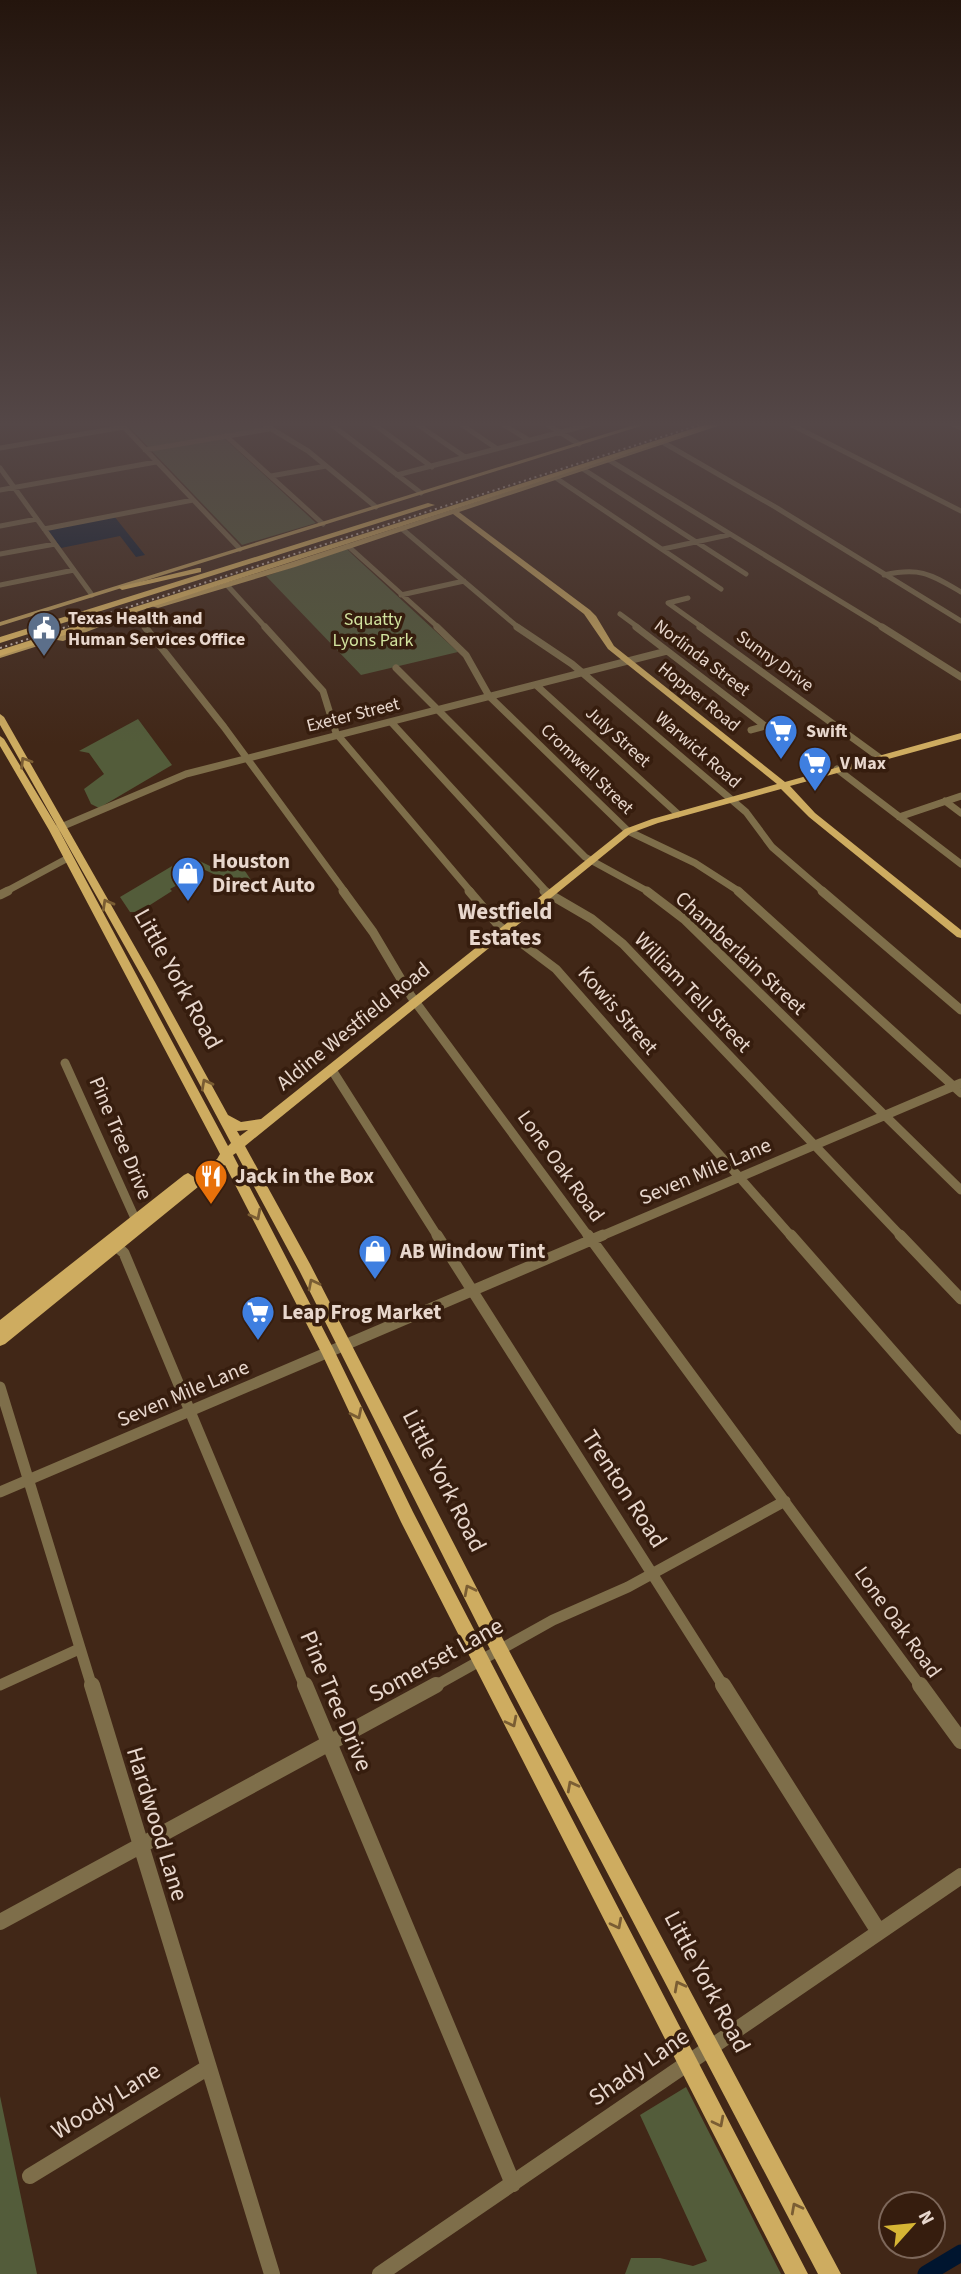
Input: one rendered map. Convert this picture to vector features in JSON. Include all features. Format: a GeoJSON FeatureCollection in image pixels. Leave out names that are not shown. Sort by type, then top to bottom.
{"type":"FeatureCollection","features":[{"type":"Feature","properties":{"kind":"highway"},"geometry":{"type":"LineString","coordinates":[[0,640],[346,531]]}},
{"type":"Feature","properties":{"kind":"highway"},"geometry":{"type":"LineString","coordinates":[[0,656],[387,531]]}},
{"type":"Feature","properties":{"kind":"highway"},"geometry":{"type":"LineString","coordinates":[[280,569],[388,531]]}},
{"type":"Feature","properties":{"kind":"highway"},"geometry":{"type":"LineString","coordinates":[[122,587],[289,549]]}},
{"type":"Feature","properties":{"kind":"main road"},"geometry":{"type":"LineString","coordinates":[[0,623],[299,531]]}},
{"type":"Feature","properties":{"kind":"main road"},"geometry":{"type":"LineString","coordinates":[[0,656],[134,612],[280,569],[389,531]]}},
{"type":"Feature","properties":{"kind":"main road","name":"Hopper Road"},"geometry":{"type":"LineString","coordinates":[[480,531],[587,612],[600,628],[604,639],[629,661],[783,785],[812,815],[961,935]]}},
{"type":"Feature","properties":{"kind":"main road"},"geometry":{"type":"LineString","coordinates":[[0,656],[134,612]]}},
{"type":"Feature","properties":{"kind":"main road"},"geometry":{"type":"LineString","coordinates":[[0,708],[5,739]]}},
{"type":"Feature","properties":{"kind":"main road","name":"Little York Road"},"geometry":{"type":"LineString","coordinates":[[0,717],[5,739],[33,796],[59,828],[139,962],[238,1144],[500,1651],[829,2271]]}},
{"type":"Feature","properties":{"kind":"main road","name":"Aldine Westfield Road"},"geometry":{"type":"LineString","coordinates":[[137,1224],[221,1162],[238,1144],[628,831],[678,814],[961,736]]}},
{"type":"Feature","properties":{"kind":"main road","name":"Little York Road"},"geometry":{"type":"LineString","coordinates":[[5,739],[44,793],[68,858],[328,1352],[407,1517],[796,2273]]}},
{"type":"Feature","properties":{"kind":"main road"},"geometry":{"type":"LineString","coordinates":[[33,796],[44,793]]}},
{"type":"Feature","properties":{"kind":"main road"},"geometry":{"type":"LineString","coordinates":[[127,967],[139,962]]}},
{"type":"Feature","properties":{"kind":"main road"},"geometry":{"type":"LineString","coordinates":[[223,1117],[239,1127],[268,1122]]}},
{"type":"Feature","properties":{"kind":"main road","name":"Aldine Westfield Road"},"geometry":{"type":"LineString","coordinates":[[0,1328],[137,1224],[216,1156],[226,1154]]}},
{"type":"Feature","properties":{"kind":"main road"},"geometry":{"type":"LineString","coordinates":[[202,1177],[223,1172],[238,1179]]}},
{"type":"Feature","properties":{"kind":"main road","name":"Aldine Westfield Road"},"geometry":{"type":"LineString","coordinates":[[0,1340],[113,1243]]}},
{"type":"Feature","properties":{"kind":"street"},"geometry":{"type":"LineString","coordinates":[[46,531],[92,595]]}},
{"type":"Feature","properties":{"kind":"street"},"geometry":{"type":"LineString","coordinates":[[223,531],[240,549]]}},
{"type":"Feature","properties":{"kind":"street","name":"Warwick Road"},"geometry":{"type":"LineString","coordinates":[[409,531],[532,639],[583,673],[746,812],[787,862],[961,1010]]}},
{"type":"Feature","properties":{"kind":"street"},"geometry":{"type":"LineString","coordinates":[[636,531],[721,589]]}},
{"type":"Feature","properties":{"kind":"street"},"geometry":{"type":"LineString","coordinates":[[679,531],[746,574]]}},
{"type":"Feature","properties":{"kind":"street"},"geometry":{"type":"LineString","coordinates":[[722,531],[776,564],[799,574],[961,677]]}},
{"type":"Feature","properties":{"kind":"street"},"geometry":{"type":"LineString","coordinates":[[817,531],[853,552],[884,575],[959,618]]}},
{"type":"Feature","properties":{"kind":"street"},"geometry":{"type":"LineString","coordinates":[[663,549],[728,535]]}},
{"type":"Feature","properties":{"kind":"street"},"geometry":{"type":"LineString","coordinates":[[0,554],[55,544]]}},
{"type":"Feature","properties":{"kind":"street","name":"Cromwell Street"},"geometry":{"type":"LineString","coordinates":[[348,546],[472,660],[478,680],[489,696],[628,831],[695,863],[736,889],[959,1088]]}},
{"type":"Feature","properties":{"kind":"street"},"geometry":{"type":"LineString","coordinates":[[884,575],[912,568],[920,569],[961,592]]}},
{"type":"Feature","properties":{"kind":"street"},"geometry":{"type":"LineString","coordinates":[[0,585],[74,570]]}},
{"type":"Feature","properties":{"kind":"street"},"geometry":{"type":"LineString","coordinates":[[401,595],[464,582]]}},
{"type":"Feature","properties":{"kind":"street","name":"Kowis Street"},"geometry":{"type":"LineString","coordinates":[[226,584],[323,691],[338,735],[504,931],[556,969],[961,1429]]}},
{"type":"Feature","properties":{"kind":"street","name":"Sunny Drive"},"geometry":{"type":"LineString","coordinates":[[688,598],[668,603],[880,758]]}},
{"type":"Feature","properties":{"kind":"street","name":"Lone Oak Road"},"geometry":{"type":"LineString","coordinates":[[134,612],[247,758],[373,932],[416,1002],[961,1741]]}},
{"type":"Feature","properties":{"kind":"street","name":"Norlinda Street"},"geometry":{"type":"LineString","coordinates":[[620,614],[765,726]]}},
{"type":"Feature","properties":{"kind":"street","name":"Exeter Street"},"geometry":{"type":"LineString","coordinates":[[59,828],[159,783],[667,651]]}},
{"type":"Feature","properties":{"kind":"street","name":"Chamberlain Street"},"geometry":{"type":"LineString","coordinates":[[396,668],[590,861],[645,889],[685,920],[961,1189]]}},
{"type":"Feature","properties":{"kind":"street","name":"July Street"},"geometry":{"type":"LineString","coordinates":[[536,684],[678,814]]}},
{"type":"Feature","properties":{"kind":"street","name":"William Tell Street"},"geometry":{"type":"LineString","coordinates":[[391,722],[548,894],[593,919],[624,944],[961,1300]]}},
{"type":"Feature","properties":{"kind":"street"},"geometry":{"type":"LineString","coordinates":[[751,730],[779,722]]}},
{"type":"Feature","properties":{"kind":"street"},"geometry":{"type":"LineString","coordinates":[[837,769],[961,864]]}},
{"type":"Feature","properties":{"kind":"street"},"geometry":{"type":"LineString","coordinates":[[899,817],[961,796]]}},
{"type":"Feature","properties":{"kind":"street"},"geometry":{"type":"LineString","coordinates":[[946,801],[961,813]]}},
{"type":"Feature","properties":{"kind":"street"},"geometry":{"type":"LineString","coordinates":[[0,895],[68,858]]}},
{"type":"Feature","properties":{"kind":"street","name":"Pine Tree Drive"},"geometry":{"type":"LineString","coordinates":[[65,1063],[137,1224]]}},
{"type":"Feature","properties":{"kind":"street","name":"Trenton Road"},"geometry":{"type":"LineString","coordinates":[[332,1069],[431,1223],[470,1291],[879,1932]]}},
{"type":"Feature","properties":{"kind":"street","name":"Seven Mile Lane"},"geometry":{"type":"LineString","coordinates":[[0,1492],[884,1115],[959,1088]]}},
{"type":"Feature","properties":{"kind":"street","name":"Pine Tree Drive"},"geometry":{"type":"LineString","coordinates":[[113,1243],[124,1253],[513,2184]]}},
{"type":"Feature","properties":{"kind":"street","name":"Hardwood Lane"},"geometry":{"type":"LineString","coordinates":[[0,1387],[272,2274]]}},
{"type":"Feature","properties":{"kind":"street","name":"Somerset Lane"},"geometry":{"type":"LineString","coordinates":[[0,1922],[566,1614],[653,1574],[785,1501]]}},
{"type":"Feature","properties":{"kind":"street"},"geometry":{"type":"LineString","coordinates":[[0,1685],[79,1649]]}},
{"type":"Feature","properties":{"kind":"street","name":"Shady Lane"},"geometry":{"type":"LineString","coordinates":[[380,2274],[961,1876]]}},
{"type":"Feature","properties":{"kind":"street","name":"Woody Lane"},"geometry":{"type":"LineString","coordinates":[[30,2176],[207,2068]]}},
{"type":"Feature","properties":{"kind":"green space"},"geometry":{"type":"Polygon","coordinates":[[[229,531],[289,531],[242,545],[229,531]]]}},
{"type":"Feature","properties":{"kind":"green space","name":"Squatty Lyons Park"},"geometry":{"type":"Polygon","coordinates":[[[347,549],[458,652],[361,675],[266,576],[347,549]]]}},
{"type":"Feature","properties":{"kind":"green space"},"geometry":{"type":"Polygon","coordinates":[[[138,719],[172,765],[99,808],[91,804],[84,789],[104,774],[89,753],[79,751],[138,719]]]}},
{"type":"Feature","properties":{"kind":"green space"},"geometry":{"type":"Polygon","coordinates":[[[189,856],[210,866],[237,859],[253,883],[239,886],[205,870],[170,889],[172,891],[139,912],[130,912],[120,897],[189,856]]]}},
{"type":"Feature","properties":{"kind":"green space"},"geometry":{"type":"Polygon","coordinates":[[[686,2087],[781,2274],[625,2274],[631,2258],[660,2258],[693,2266],[707,2261],[640,2115],[686,2087]]]}},
{"type":"Feature","properties":{"kind":"green space"},"geometry":{"type":"Polygon","coordinates":[[[0,2096],[37,2274],[0,2274],[0,2096]]]}},
{"type":"Feature","properties":{"kind":"water"},"geometry":{"type":"Polygon","coordinates":[[[49,531],[126,531],[145,555],[136,557],[120,536],[61,548],[49,531]]]}},
{"type":"Feature","properties":{"kind":"waterway"},"geometry":{"type":"LineString","coordinates":[[926,2274],[961,2253]]}},
{"type":"Feature","properties":{"kind":"railway"},"geometry":{"type":"LineString","coordinates":[[0,648],[366,531]]}},
{"type":"Feature","properties":{"kind":"place","name":"Texas Health and Human Services Office"},"geometry":{"type":"Point","coordinates":[44,658]}},
{"type":"Feature","properties":{"kind":"place","name":"Swift"},"geometry":{"type":"Point","coordinates":[781,761]}},
{"type":"Feature","properties":{"kind":"place","name":"V Max"},"geometry":{"type":"Point","coordinates":[815,793]}},
{"type":"Feature","properties":{"kind":"place","name":"Houston Direct Auto"},"geometry":{"type":"Point","coordinates":[188,903]}},
{"type":"Feature","properties":{"kind":"place","name":"Jack in the Box"},"geometry":{"type":"Point","coordinates":[211,1206]}},
{"type":"Feature","properties":{"kind":"place","name":"AB Window Tint"},"geometry":{"type":"Point","coordinates":[375,1281]}},
{"type":"Feature","properties":{"kind":"place","name":"Leap Frog Market"},"geometry":{"type":"Point","coordinates":[258,1342]}},
{"type":"Feature","properties":{"kind":"district","name":"Westfield Estates"},"geometry":{"type":"Point","coordinates":[505,924]}}]}
